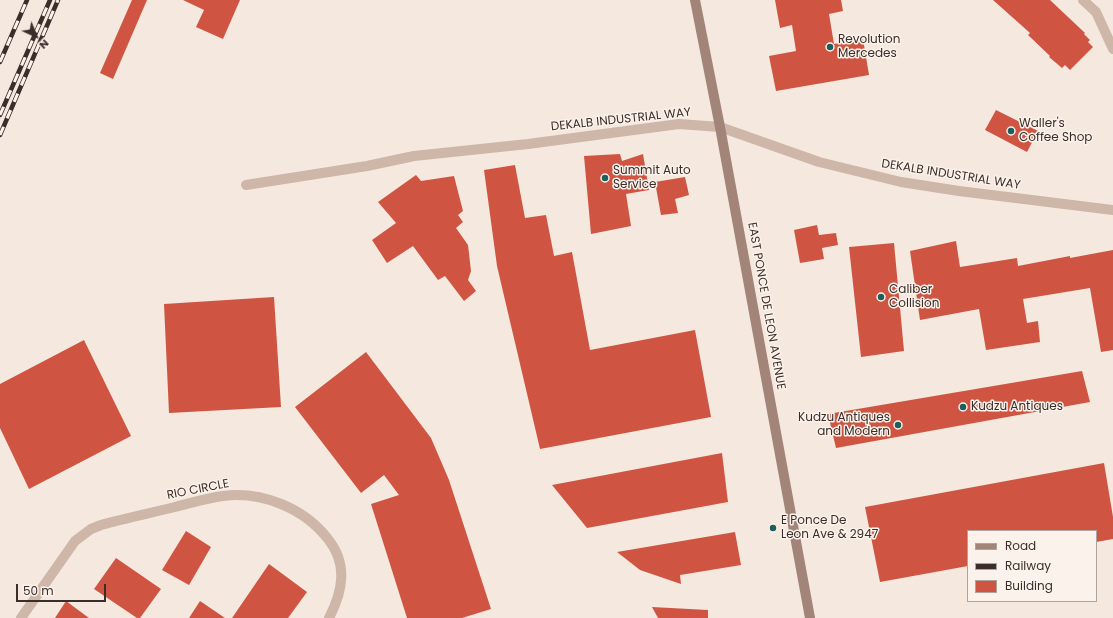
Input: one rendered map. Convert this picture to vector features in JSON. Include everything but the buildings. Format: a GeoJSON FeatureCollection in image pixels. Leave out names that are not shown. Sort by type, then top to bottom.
{"type":"FeatureCollection","features":[{"type":"Feature","properties":{"kind":"main road","name":"EAST PONCE DE LEON AVENUE"},"geometry":{"type":"LineString","coordinates":[[695,0],[720,127],[810,618]]}},
{"type":"Feature","properties":{"kind":"street"},"geometry":{"type":"LineString","coordinates":[[1084,0],[1096,12],[1113,49]]}},
{"type":"Feature","properties":{"kind":"street","name":"DEKALB INDUSTRIAL WAY"},"geometry":{"type":"LineString","coordinates":[[246,185],[367,166],[414,156],[528,144],[679,124],[720,127],[784,151],[864,174],[934,188],[1113,210]]}},
{"type":"Feature","properties":{"kind":"street","name":"RIO CIRCLE"},"geometry":{"type":"LineString","coordinates":[[22,618],[75,541],[90,529],[108,523],[210,499],[239,496],[277,502],[309,520],[333,546],[341,562],[342,586],[336,606],[329,618]]}},
{"type":"Feature","properties":{"kind":"railway"},"geometry":{"type":"LineString","coordinates":[[0,62],[27,0]]}},
{"type":"Feature","properties":{"kind":"railway"},"geometry":{"type":"LineString","coordinates":[[0,115],[50,0]]}},
{"type":"Feature","properties":{"kind":"railway"},"geometry":{"type":"LineString","coordinates":[[0,135],[58,0]]}},
{"type":"Feature","properties":{"kind":"place","name":"Revolution Mercedes"},"geometry":{"type":"Point","coordinates":[830,47]}},
{"type":"Feature","properties":{"kind":"place","name":"Waller's Coffee Shop"},"geometry":{"type":"Point","coordinates":[1011,131]}},
{"type":"Feature","properties":{"kind":"place","name":"Summit Auto Service"},"geometry":{"type":"Point","coordinates":[605,178]}},
{"type":"Feature","properties":{"kind":"place","name":"Caliber Collision"},"geometry":{"type":"Point","coordinates":[881,297]}},
{"type":"Feature","properties":{"kind":"place","name":"Kudzu Antiques"},"geometry":{"type":"Point","coordinates":[963,407]}},
{"type":"Feature","properties":{"kind":"place","name":"Kudzu Antiques and Modern"},"geometry":{"type":"Point","coordinates":[898,425]}},
{"type":"Feature","properties":{"kind":"place","name":"E Ponce De Leon Ave & 2947"},"geometry":{"type":"Point","coordinates":[773,528]}}]}
